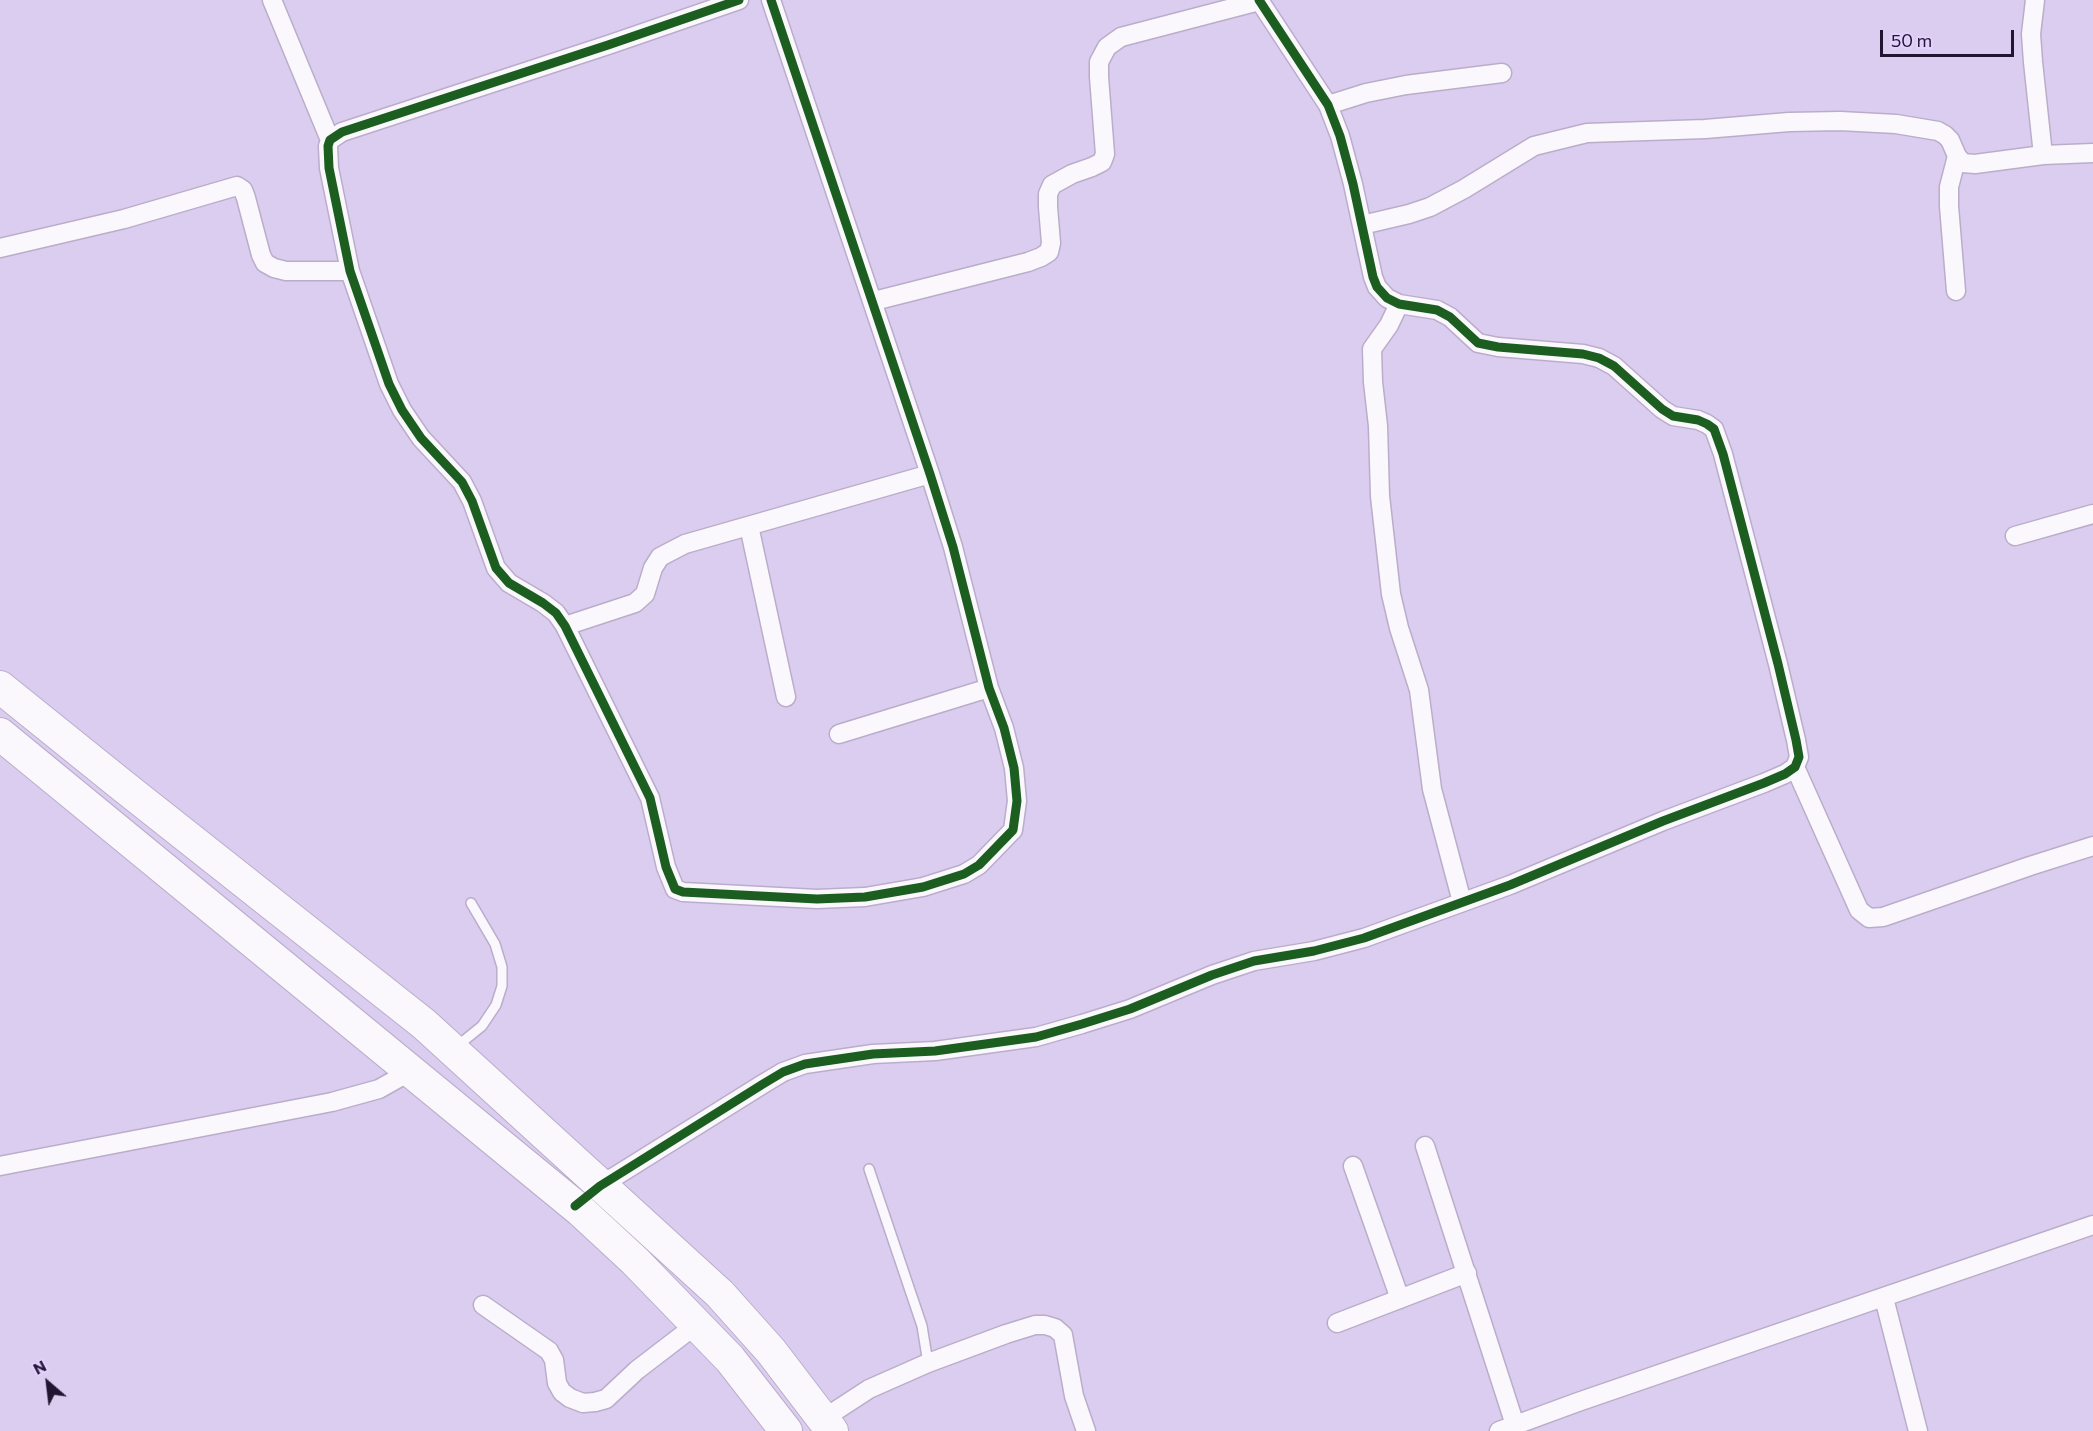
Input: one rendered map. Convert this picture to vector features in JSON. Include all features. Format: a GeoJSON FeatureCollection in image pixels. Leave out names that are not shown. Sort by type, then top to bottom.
{"type":"FeatureCollection","features":[{"type":"Feature","properties":{"kind":"highway"},"geometry":{"type":"LineString","coordinates":[[0,687],[424,1024],[720,1294],[771,1352],[828,1425]]}},
{"type":"Feature","properties":{"kind":"highway"},"geometry":{"type":"LineString","coordinates":[[0,734],[575,1206],[635,1261],[697,1324],[729,1359],[786,1431]]}},
{"type":"Feature","properties":{"kind":"street"},"geometry":{"type":"LineString","coordinates":[[272,0],[330,140]]}},
{"type":"Feature","properties":{"kind":"street"},"geometry":{"type":"LineString","coordinates":[[739,0],[342,132],[330,140],[329,168],[350,271],[389,384],[402,410],[421,438],[462,482],[472,501],[496,568],[509,583],[556,613],[565,626],[650,798],[675,889],[682,892],[818,898],[865,897],[923,887],[964,874],[979,865],[1013,830],[1017,810],[1014,768],[1004,728],[989,688],[972,630],[953,547],[930,474],[874,301],[771,0]]}},
{"type":"Feature","properties":{"kind":"street"},"geometry":{"type":"LineString","coordinates":[[2035,0],[2031,34],[2043,155]]}},
{"type":"Feature","properties":{"kind":"street"},"geometry":{"type":"LineString","coordinates":[[575,1206],[600,1186],[783,1072],[805,1064],[873,1054],[935,1051],[1036,1037],[1130,1009],[1212,975],[1254,961],[1314,951],[1364,938],[1510,885],[1663,821],[1764,783],[1795,767],[1799,757],[1778,664],[1723,454],[1714,429],[1698,420],[1673,416],[1614,366],[1599,358],[1583,354],[1498,347],[1478,343],[1450,317],[1437,310],[1399,304],[1387,298],[1377,288],[1373,277],[1340,136],[1328,105],[1259,1],[1120,37],[1107,47],[1099,62],[1105,154],[1102,162],[1066,176],[1052,185],[1048,194],[1051,243],[1049,252],[1028,262],[874,301]]}},
{"type":"Feature","properties":{"kind":"street"},"geometry":{"type":"LineString","coordinates":[[1328,105],[1366,93],[1396,87],[1503,73]]}},
{"type":"Feature","properties":{"kind":"street"},"geometry":{"type":"LineString","coordinates":[[1362,225],[1430,207],[1534,146],[1587,133],[1840,121],[1923,127],[1938,131],[1950,140],[1963,163],[1975,164],[2043,155],[2093,153]]}},
{"type":"Feature","properties":{"kind":"street"},"geometry":{"type":"LineString","coordinates":[[1956,291],[1949,187],[1957,156]]}},
{"type":"Feature","properties":{"kind":"street"},"geometry":{"type":"LineString","coordinates":[[0,248],[124,219],[237,186],[243,190],[246,198],[265,263],[286,271],[350,271]]}},
{"type":"Feature","properties":{"kind":"street"},"geometry":{"type":"LineString","coordinates":[[1399,304],[1389,325],[1372,349],[1378,426],[1380,496],[1391,594],[1399,628],[1419,690],[1432,789],[1462,902]]}},
{"type":"Feature","properties":{"kind":"street"},"geometry":{"type":"LineString","coordinates":[[565,626],[635,603],[645,594],[653,568],[660,557],[685,544],[930,474]]}},
{"type":"Feature","properties":{"kind":"street"},"geometry":{"type":"LineString","coordinates":[[2015,536],[2093,514]]}},
{"type":"Feature","properties":{"kind":"street"},"geometry":{"type":"LineString","coordinates":[[749,526],[786,698]]}},
{"type":"Feature","properties":{"kind":"street"},"geometry":{"type":"LineString","coordinates":[[839,734],[989,688]]}},
{"type":"Feature","properties":{"kind":"street"},"geometry":{"type":"LineString","coordinates":[[1795,767],[1859,910],[1869,918],[1883,917],[2093,846]]}},
{"type":"Feature","properties":{"kind":"street"},"geometry":{"type":"LineString","coordinates":[[0,1166],[344,1100],[379,1089],[411,1071]]}},
{"type":"Feature","properties":{"kind":"street"},"geometry":{"type":"LineString","coordinates":[[1425,1146],[1467,1273],[1507,1428],[2093,1225]]}},
{"type":"Feature","properties":{"kind":"street"},"geometry":{"type":"LineString","coordinates":[[1353,1166],[1400,1299]]}},
{"type":"Feature","properties":{"kind":"street"},"geometry":{"type":"LineString","coordinates":[[1337,1323],[1467,1273]]}},
{"type":"Feature","properties":{"kind":"street"},"geometry":{"type":"LineString","coordinates":[[1884,1298],[1918,1431]]}},
{"type":"Feature","properties":{"kind":"street"},"geometry":{"type":"LineString","coordinates":[[483,1305],[549,1351],[554,1360],[562,1392],[584,1403],[606,1399],[637,1370],[697,1324]]}},
{"type":"Feature","properties":{"kind":"street"},"geometry":{"type":"LineString","coordinates":[[828,1425],[869,1389],[928,1363],[1035,1325],[1045,1325],[1055,1328],[1063,1335],[1074,1396],[1086,1431]]}},
{"type":"Feature","properties":{"kind":"lane"},"geometry":{"type":"LineString","coordinates":[[452,1051],[482,1026],[496,1005],[502,986],[502,967],[495,944],[471,903]]}},
{"type":"Feature","properties":{"kind":"lane"},"geometry":{"type":"LineString","coordinates":[[869,1168],[922,1326],[928,1363]]}},
{"type":"Feature","properties":{"kind":"cycle path"},"geometry":{"type":"LineString","coordinates":[[739,0],[342,132],[330,140],[329,168],[350,271],[389,384],[402,410],[421,438],[462,482],[472,501],[496,568],[509,583],[556,613],[565,626],[650,798],[666,867],[675,889],[683,892],[817,899],[865,897],[923,887],[964,874],[979,865],[1013,830],[1017,801],[1014,768],[1004,728],[989,688],[953,547],[930,474],[771,0]]}},
{"type":"Feature","properties":{"kind":"cycle path"},"geometry":{"type":"LineString","coordinates":[[575,1206],[600,1186],[763,1084],[783,1072],[805,1064],[873,1054],[935,1051],[1036,1037],[1082,1024],[1130,1009],[1212,975],[1254,961],[1314,951],[1364,938],[1510,885],[1663,821],[1764,783],[1795,767],[1799,757],[1778,664],[1723,454],[1714,429],[1698,420],[1673,416],[1614,366],[1599,358],[1583,354],[1498,347],[1478,343],[1450,317],[1437,310],[1399,304],[1387,298],[1377,287],[1373,277],[1353,184],[1340,136],[1328,105],[1259,0]]}}]}
